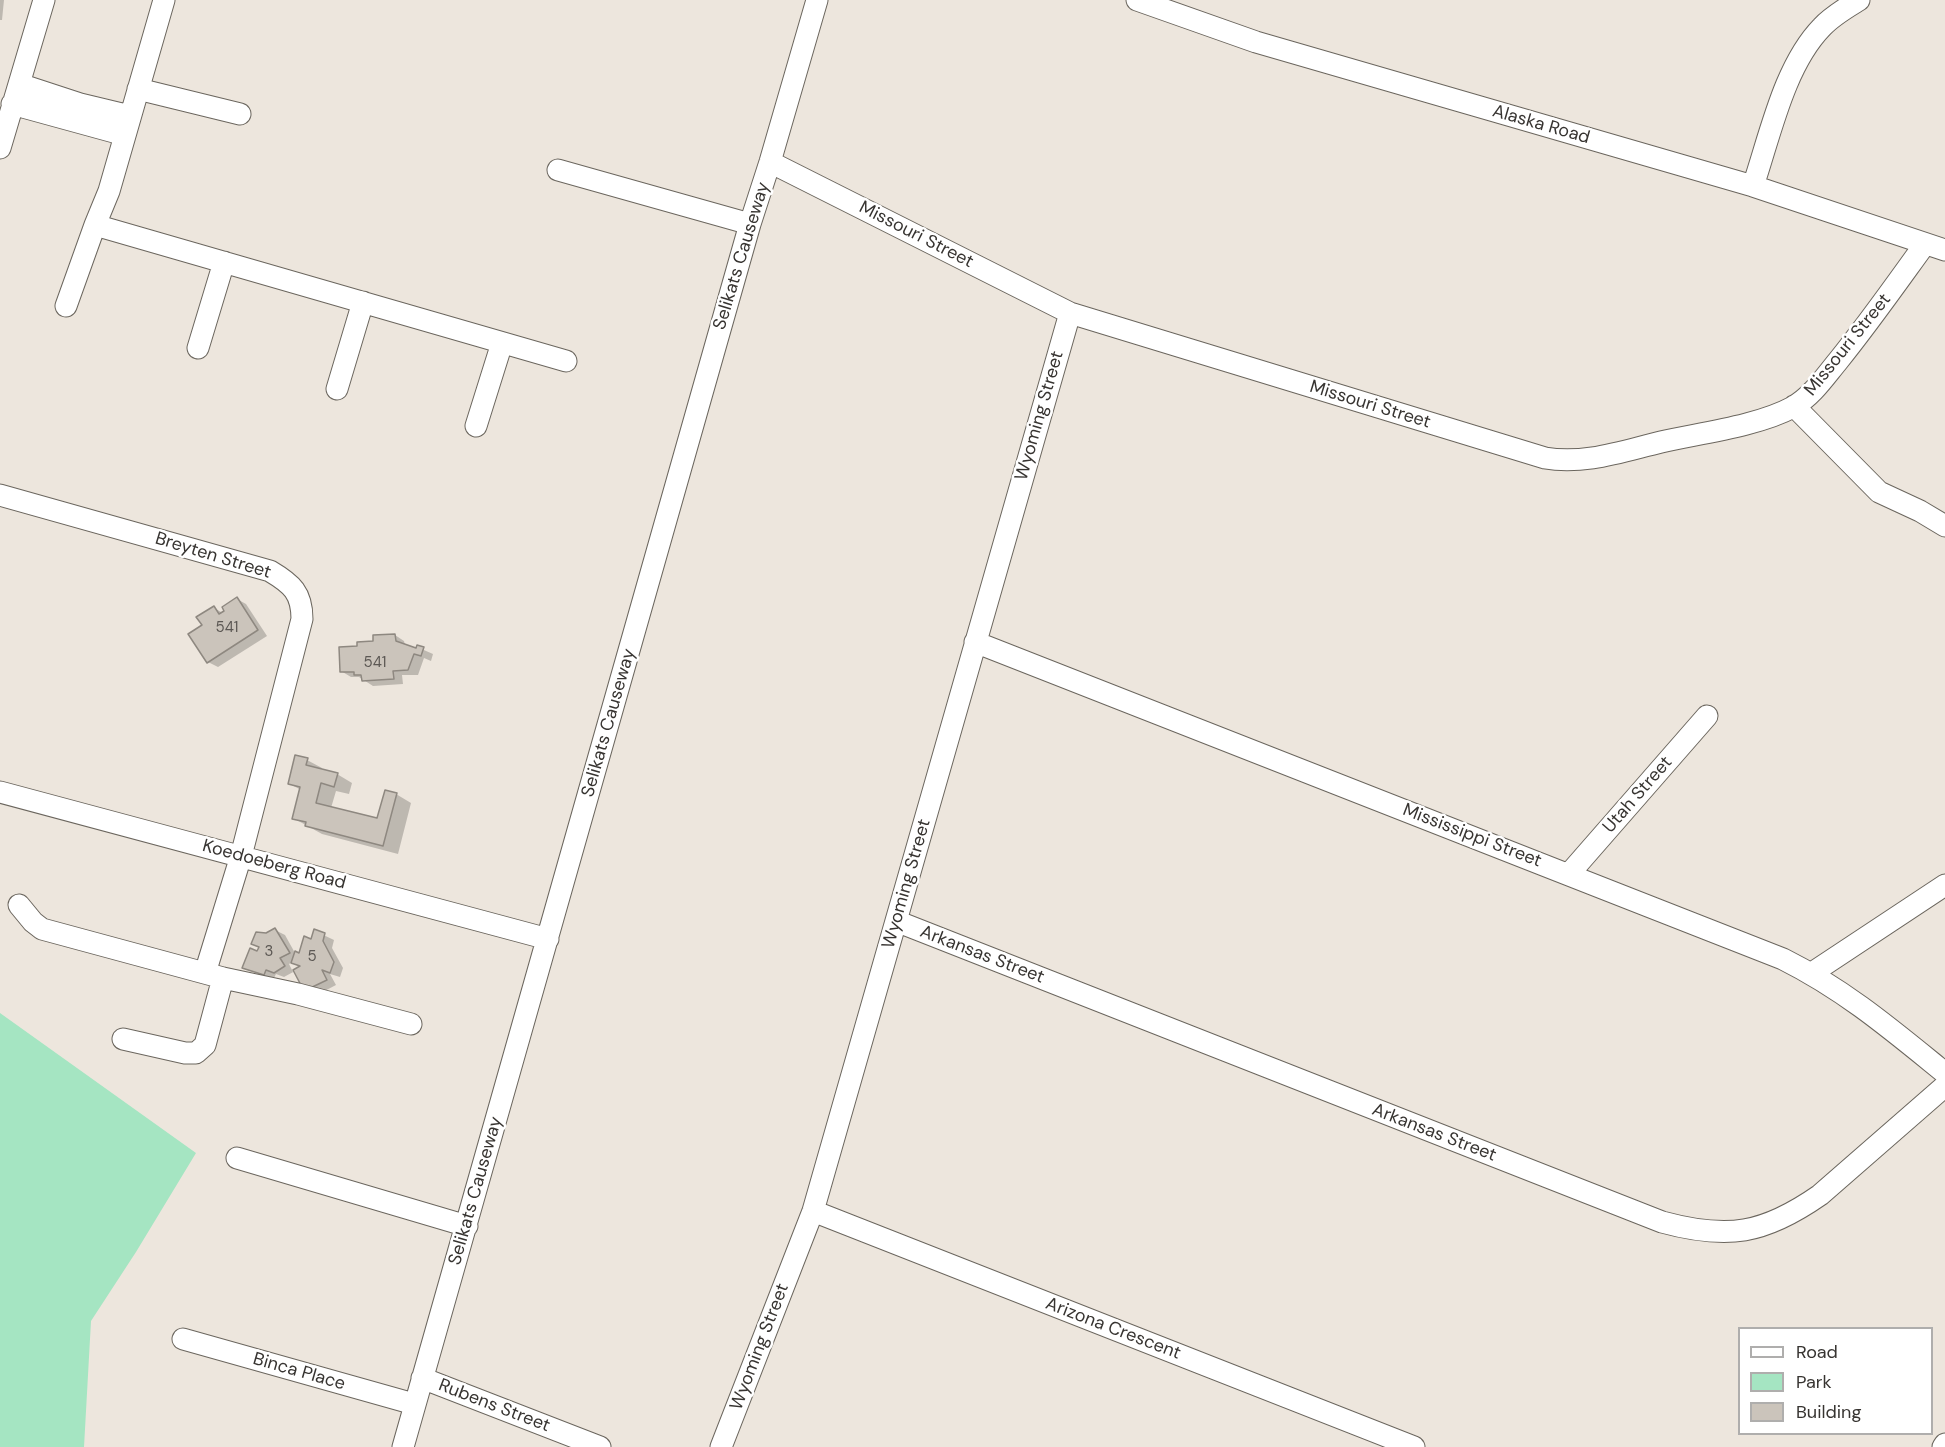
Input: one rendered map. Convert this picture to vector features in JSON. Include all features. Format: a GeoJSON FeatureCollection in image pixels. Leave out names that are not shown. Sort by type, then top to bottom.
{"type":"FeatureCollection","features":[{"type":"Feature","properties":{"kind":"street"},"geometry":{"type":"LineString","coordinates":[[0,148],[44,0]]}},
{"type":"Feature","properties":{"kind":"street"},"geometry":{"type":"LineString","coordinates":[[66,306],[109,191],[164,0]]}},
{"type":"Feature","properties":{"kind":"street","name":"Selikats Causeway"},"geometry":{"type":"LineString","coordinates":[[402,1447],[467,1226],[750,224],[817,0]]}},
{"type":"Feature","properties":{"kind":"street","name":"Alaska Road"},"geometry":{"type":"LineString","coordinates":[[1137,0],[1164,5],[1278,49],[1753,186],[1935,247]]}},
{"type":"Feature","properties":{"kind":"street"},"geometry":{"type":"LineString","coordinates":[[1753,186],[1789,78],[1798,60],[1814,35],[1824,25],[1859,0]]}},
{"type":"Feature","properties":{"kind":"street"},"geometry":{"type":"LineString","coordinates":[[138,89],[240,114]]}},
{"type":"Feature","properties":{"kind":"street"},"geometry":{"type":"LineString","coordinates":[[16,94],[128,126]]}},
{"type":"Feature","properties":{"kind":"street","name":"Missouri Street"},"geometry":{"type":"LineString","coordinates":[[770,162],[1070,313],[1558,461],[1596,457],[1748,423],[1794,406],[1813,392],[1935,247]]}},
{"type":"Feature","properties":{"kind":"street"},"geometry":{"type":"LineString","coordinates":[[558,170],[750,224]]}},
{"type":"Feature","properties":{"kind":"street"},"geometry":{"type":"LineString","coordinates":[[95,225],[566,361]]}},
{"type":"Feature","properties":{"kind":"street"},"geometry":{"type":"LineString","coordinates":[[198,348],[224,262]]}},
{"type":"Feature","properties":{"kind":"street"},"geometry":{"type":"LineString","coordinates":[[337,388],[363,302]]}},
{"type":"Feature","properties":{"kind":"street","name":"Wyoming Street"},"geometry":{"type":"LineString","coordinates":[[721,1447],[813,1211],[1070,313]]}},
{"type":"Feature","properties":{"kind":"street"},"geometry":{"type":"LineString","coordinates":[[476,426],[502,343]]}},
{"type":"Feature","properties":{"kind":"street"},"geometry":{"type":"LineString","coordinates":[[1794,406],[1879,492],[1920,511],[1945,526]]}},
{"type":"Feature","properties":{"kind":"street","name":"Breyten Street"},"geometry":{"type":"LineString","coordinates":[[0,495],[270,571],[284,579],[298,595],[302,604],[302,619],[241,856],[214,976],[205,1045],[198,1052],[185,1053],[123,1039]]}},
{"type":"Feature","properties":{"kind":"street","name":"Mississippi Street"},"geometry":{"type":"LineString","coordinates":[[975,642],[1783,959],[1812,973],[1850,997],[1945,1073]]}},
{"type":"Feature","properties":{"kind":"street","name":"Utah Street"},"geometry":{"type":"LineString","coordinates":[[1569,874],[1707,716]]}},
{"type":"Feature","properties":{"kind":"street","name":"Koedoeberg Road"},"geometry":{"type":"LineString","coordinates":[[0,792],[548,939]]}},
{"type":"Feature","properties":{"kind":"street"},"geometry":{"type":"LineString","coordinates":[[1812,973],[1945,885]]}},
{"type":"Feature","properties":{"kind":"street"},"geometry":{"type":"LineString","coordinates":[[20,905],[33,922],[42,929],[214,976],[298,994],[411,1024]]}},
{"type":"Feature","properties":{"kind":"street","name":"Arkansas Street"},"geometry":{"type":"LineString","coordinates":[[896,921],[1662,1222],[1701,1232],[1736,1232],[1751,1229],[1785,1217],[1803,1207],[1945,1086]]}},
{"type":"Feature","properties":{"kind":"street"},"geometry":{"type":"LineString","coordinates":[[237,1158],[467,1226]]}},
{"type":"Feature","properties":{"kind":"street","name":"Arizona Crescent"},"geometry":{"type":"LineString","coordinates":[[813,1211],[1414,1447]]}},
{"type":"Feature","properties":{"kind":"street","name":"Binca Place"},"geometry":{"type":"LineString","coordinates":[[183,1339],[414,1404]]}},
{"type":"Feature","properties":{"kind":"street","name":"Rubens Street"},"geometry":{"type":"LineString","coordinates":[[422,1378],[579,1443],[600,1447]]}},
{"type":"Feature","properties":{"kind":"green space"},"geometry":{"type":"Polygon","coordinates":[[[0,1013],[196,1153],[91,1321],[84,1447],[0,1447],[0,1013]]]}},
{"type":"Feature","properties":{"kind":"building"},"geometry":{"type":"Polygon","coordinates":[[[237,597],[258,630],[207,663],[188,634],[202,625],[196,617],[214,606],[219,614],[224,611],[222,607],[237,597]]]}},
{"type":"Feature","properties":{"kind":"building"},"geometry":{"type":"Polygon","coordinates":[[[395,634],[396,641],[416,648],[417,645],[424,647],[421,656],[414,654],[408,670],[393,671],[394,679],[362,681],[361,675],[354,675],[354,672],[340,672],[339,647],[357,646],[357,642],[373,641],[373,635],[395,634]]]}},
{"type":"Feature","properties":{"kind":"building"},"geometry":{"type":"Polygon","coordinates":[[[295,755],[308,758],[306,765],[338,773],[334,787],[321,783],[316,803],[377,818],[385,790],[397,793],[383,846],[305,826],[306,822],[292,819],[300,787],[288,784],[295,755]]]}},
{"type":"Feature","properties":{"kind":"building"},"geometry":{"type":"Polygon","coordinates":[[[275,928],[290,953],[280,958],[285,966],[274,973],[266,970],[264,975],[242,968],[250,948],[257,951],[259,947],[251,944],[256,932],[266,933],[275,928]]]}},
{"type":"Feature","properties":{"kind":"building"},"geometry":{"type":"Polygon","coordinates":[[[314,929],[325,933],[323,941],[334,962],[330,973],[322,970],[327,980],[304,991],[293,970],[300,966],[291,963],[295,951],[299,953],[304,936],[311,939],[314,929]]]}}]}
